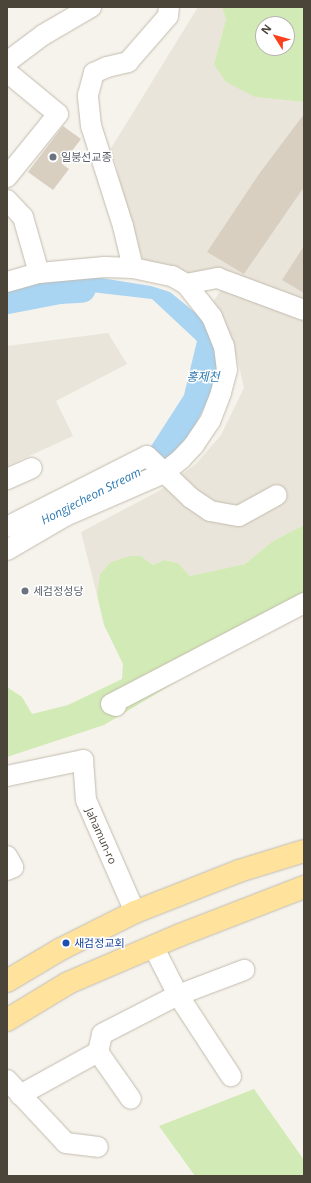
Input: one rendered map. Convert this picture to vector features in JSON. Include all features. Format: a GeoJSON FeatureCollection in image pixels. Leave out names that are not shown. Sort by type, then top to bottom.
{"type":"FeatureCollection","features":[{"type":"Feature","properties":{"kind":"main road"},"geometry":{"type":"LineString","coordinates":[[7,981],[61,949],[135,912],[232,874],[304,850]]}},
{"type":"Feature","properties":{"kind":"main road"},"geometry":{"type":"LineString","coordinates":[[7,1020],[68,983],[153,946],[304,887]]}},
{"type":"Feature","properties":{"kind":"street"},"geometry":{"type":"LineString","coordinates":[[7,62],[43,35],[91,7]]}},
{"type":"Feature","properties":{"kind":"street"},"geometry":{"type":"LineString","coordinates":[[133,268],[123,226],[91,126],[88,96],[94,73],[107,67],[128,62],[168,16],[169,7]]}},
{"type":"Feature","properties":{"kind":"street"},"geometry":{"type":"LineString","coordinates":[[7,72],[58,114],[7,177]]}},
{"type":"Feature","properties":{"kind":"street"},"geometry":{"type":"LineString","coordinates":[[7,200],[23,217],[39,273]]}},
{"type":"Feature","properties":{"kind":"street"},"geometry":{"type":"LineString","coordinates":[[7,282],[39,273],[105,267],[133,268],[172,276],[186,284],[212,317],[224,346],[227,370],[221,393],[210,421],[181,459],[164,473],[65,516],[7,550]]}},
{"type":"Feature","properties":{"kind":"street"},"geometry":{"type":"LineString","coordinates":[[186,284],[218,278],[304,310]]}},
{"type":"Feature","properties":{"kind":"street"},"geometry":{"type":"LineString","coordinates":[[7,527],[147,456],[191,498],[210,511],[239,516],[277,495]]}},
{"type":"Feature","properties":{"kind":"street"},"geometry":{"type":"LineString","coordinates":[[7,479],[32,468]]}},
{"type":"Feature","properties":{"kind":"street"},"geometry":{"type":"LineString","coordinates":[[116,706],[112,704],[304,603]]}},
{"type":"Feature","properties":{"kind":"street","name":"Jahamun-ro"},"geometry":{"type":"LineString","coordinates":[[7,776],[83,760],[86,800],[135,912]]}},
{"type":"Feature","properties":{"kind":"street"},"geometry":{"type":"LineString","coordinates":[[7,856],[12,867],[7,870]]}},
{"type":"Feature","properties":{"kind":"street"},"geometry":{"type":"LineString","coordinates":[[153,946],[178,996],[231,1076]]}},
{"type":"Feature","properties":{"kind":"street"},"geometry":{"type":"LineString","coordinates":[[131,1099],[98,1052],[102,1034],[178,996],[244,970]]}},
{"type":"Feature","properties":{"kind":"street"},"geometry":{"type":"LineString","coordinates":[[20,1095],[98,1052]]}},
{"type":"Feature","properties":{"kind":"street"},"geometry":{"type":"LineString","coordinates":[[7,1080],[66,1143],[98,1146]]}},
{"type":"Feature","properties":{"kind":"shaded area"},"geometry":{"type":"Polygon","coordinates":[[[198,7],[222,7],[226,19],[214,64],[255,97],[304,102],[304,525],[273,541],[245,564],[190,576],[178,563],[164,560],[153,565],[141,556],[130,556],[111,562],[100,574],[97,595],[81,532],[159,491],[196,464],[221,435],[244,388],[236,354],[214,313],[213,302],[224,285],[143,260],[127,219],[116,164],[110,150],[198,7]]]}},
{"type":"Feature","properties":{"kind":"shaded area"},"geometry":{"type":"Polygon","coordinates":[[[108,333],[127,364],[56,401],[73,436],[7,466],[7,346],[108,333]]]}},
{"type":"Feature","properties":{"kind":"green space"},"geometry":{"type":"Polygon","coordinates":[[[222,7],[304,7],[304,102],[255,97],[226,82],[214,64],[226,19],[222,7]]]}},
{"type":"Feature","properties":{"kind":"green space"},"geometry":{"type":"Polygon","coordinates":[[[304,525],[304,605],[104,725],[7,757],[7,687],[22,697],[32,714],[68,705],[122,679],[123,664],[104,625],[97,595],[100,574],[111,562],[130,556],[141,556],[153,565],[164,560],[178,563],[190,576],[245,564],[273,541],[304,525]]]}},
{"type":"Feature","properties":{"kind":"green space"},"geometry":{"type":"Polygon","coordinates":[[[254,1089],[304,1160],[304,1176],[195,1176],[159,1126],[254,1089]]]}},
{"type":"Feature","properties":{"kind":"water","name":"홍제천"},"geometry":{"type":"Polygon","coordinates":[[[101,278],[151,286],[170,292],[203,319],[220,354],[217,382],[191,434],[160,466],[105,496],[16,515],[148,451],[184,395],[197,341],[152,299],[82,291],[7,295],[7,282],[32,279],[101,278]]]}},
{"type":"Feature","properties":{"kind":"building"},"geometry":{"type":"Polygon","coordinates":[[[304,114],[304,187],[244,274],[207,252],[259,174],[304,114]]]}},
{"type":"Feature","properties":{"kind":"building"},"geometry":{"type":"Polygon","coordinates":[[[63,126],[81,139],[62,164],[69,169],[53,190],[28,172],[63,126]]]}},
{"type":"Feature","properties":{"kind":"building"},"geometry":{"type":"Polygon","coordinates":[[[304,246],[304,293],[282,280],[304,246]]]}},
{"type":"Feature","properties":{"kind":"waterway","name":"Hongjecheon Stream"},"geometry":{"type":"LineString","coordinates":[[7,299],[59,289],[81,288]]}},
{"type":"Feature","properties":{"kind":"place","name":"일붕선교종"},"geometry":{"type":"Point","coordinates":[53,157]}},
{"type":"Feature","properties":{"kind":"place","name":"세검정성당"},"geometry":{"type":"Point","coordinates":[25,591]}},
{"type":"Feature","properties":{"kind":"place","name":"새검정교회"},"geometry":{"type":"Point","coordinates":[66,943]}}]}
